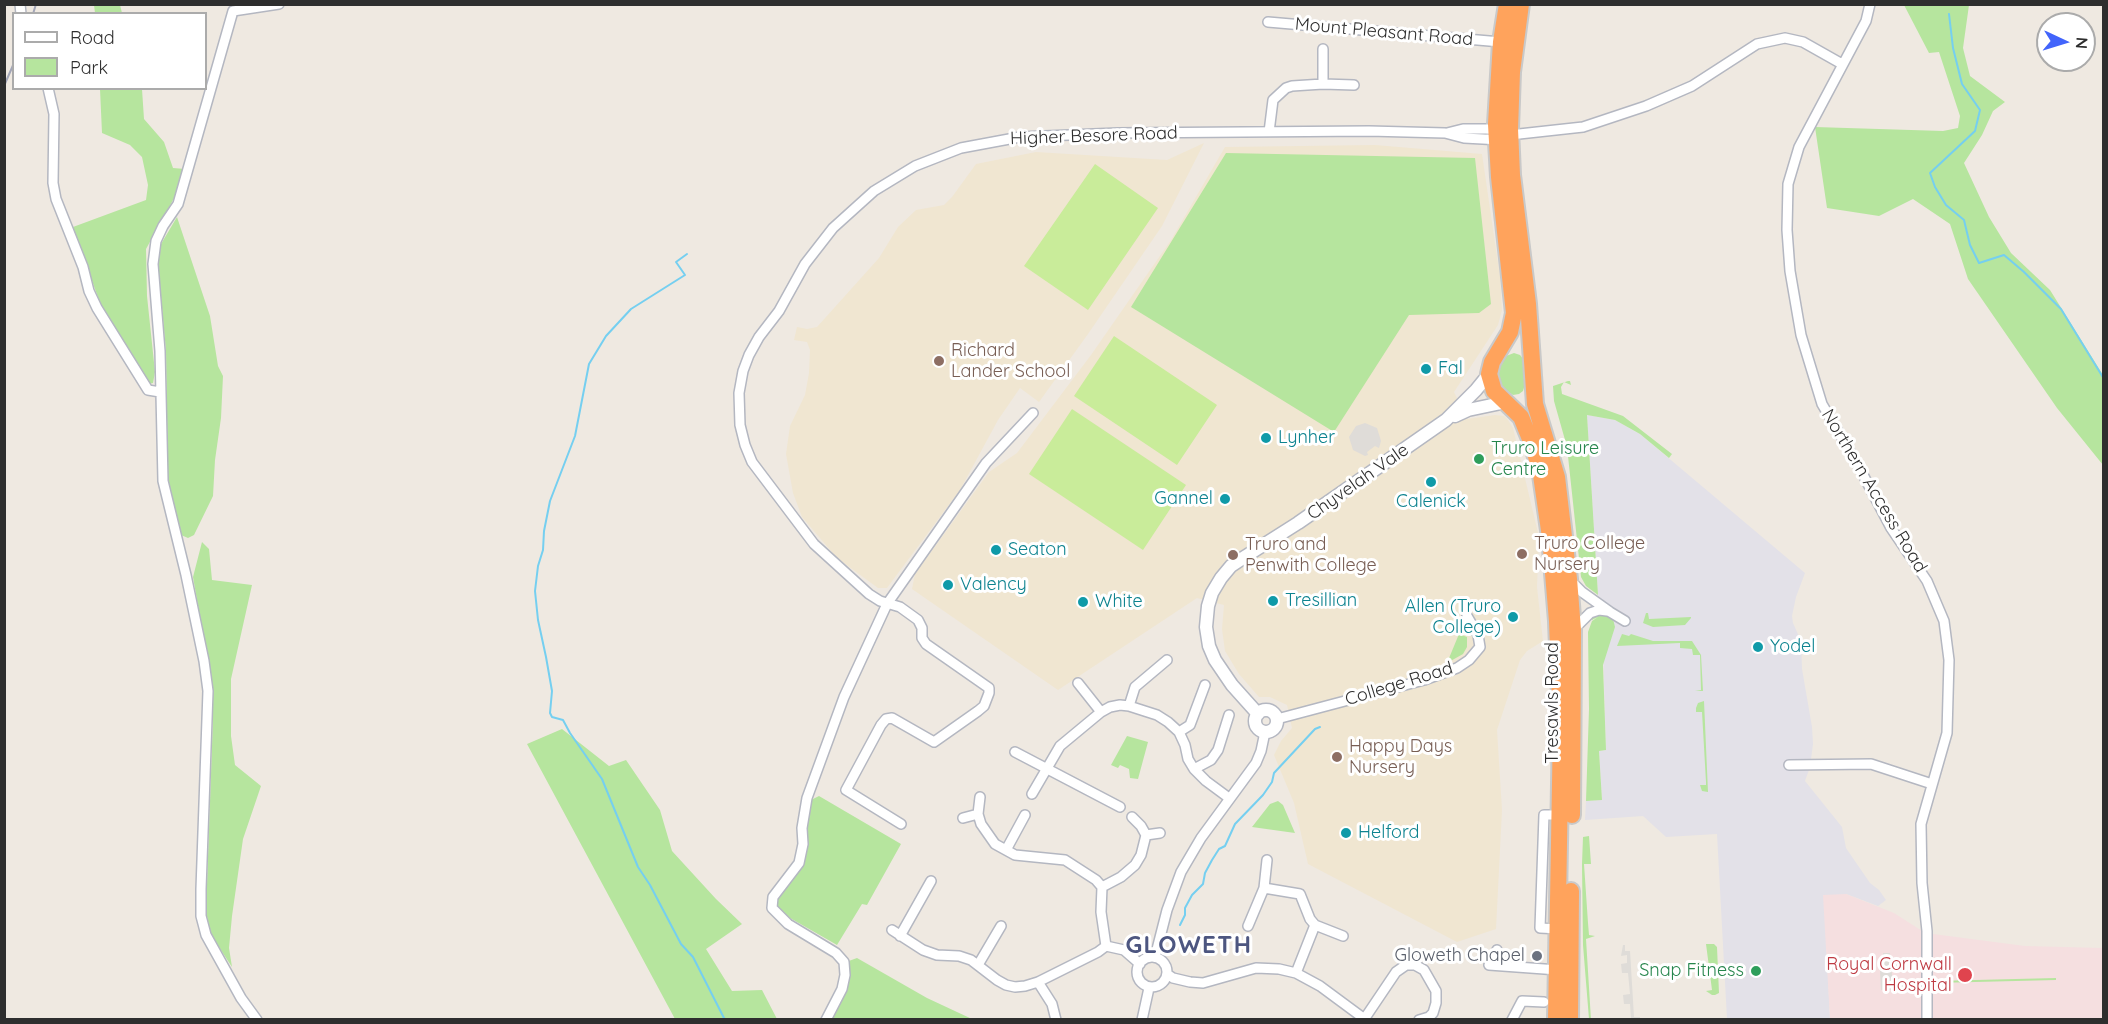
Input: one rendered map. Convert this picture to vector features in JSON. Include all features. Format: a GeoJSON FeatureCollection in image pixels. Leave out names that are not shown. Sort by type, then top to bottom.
{"type":"FeatureCollection","features":[{"type":"Feature","properties":{"kind":"highway"},"geometry":{"type":"LineString","coordinates":[[1507,4],[1501,42],[1505,135],[1512,175],[1534,372],[1533,390],[1520,399],[1506,403],[1492,388],[1489,374],[1495,357],[1510,332],[1514,313],[1499,177],[1505,135],[1521,4]]}},
{"type":"Feature","properties":{"kind":"highway"},"geometry":{"type":"LineString","coordinates":[[1495,357],[1517,348],[1531,356]]}},
{"type":"Feature","properties":{"kind":"highway","name":"Tresawls Road"},"geometry":{"type":"LineString","coordinates":[[1533,390],[1536,412],[1558,487],[1573,630],[1570,1020]]}},
{"type":"Feature","properties":{"kind":"highway","name":"Tresawls Road"},"geometry":{"type":"LineString","coordinates":[[1506,403],[1521,417],[1535,454],[1543,483],[1549,524],[1560,675],[1561,815],[1556,1020]]}},
{"type":"Feature","properties":{"kind":"street"},"geometry":{"type":"LineString","coordinates":[[257,1020],[241,998],[206,935],[201,916],[208,691],[188,586],[162,481],[160,351],[153,264],[156,241],[178,204],[233,11],[279,4]]}},
{"type":"Feature","properties":{"kind":"street","name":"Northern Access Road"},"geometry":{"type":"LineString","coordinates":[[1870,4],[1866,21],[1799,147],[1788,184],[1786,230],[1790,271],[1801,334],[1822,404],[1891,528],[1927,580],[1944,621],[1949,660],[1947,733],[1921,824],[1922,883],[1927,931],[1927,1020]]}},
{"type":"Feature","properties":{"kind":"street","name":"Mount Pleasant Road"},"geometry":{"type":"LineString","coordinates":[[1268,22],[1501,42]]}},
{"type":"Feature","properties":{"kind":"street","name":"Higher Besore Road"},"geometry":{"type":"LineString","coordinates":[[901,824],[846,790],[880,724],[886,718],[892,718],[934,742],[984,706],[989,688],[926,644],[922,638],[922,628],[918,620],[900,607],[880,601],[855,583],[814,544],[756,468],[745,445],[740,425],[739,393],[749,355],[759,337],[779,311],[805,264],[821,243],[855,207],[888,181],[925,162],[972,145],[1020,137],[1269,132],[1445,133],[1464,138],[1505,135],[1583,127],[1646,106],[1692,86],[1757,44],[1785,38],[1803,42],[1842,64]]}},
{"type":"Feature","properties":{"kind":"street"},"geometry":{"type":"LineString","coordinates":[[1323,49],[1323,84]]}},
{"type":"Feature","properties":{"kind":"street"},"geometry":{"type":"LineString","coordinates":[[1269,132],[1271,107],[1281,91],[1292,86],[1354,85]]}},
{"type":"Feature","properties":{"kind":"street"},"geometry":{"type":"LineString","coordinates":[[48,90],[54,114],[53,183],[56,199],[97,308],[148,390],[160,392]]}},
{"type":"Feature","properties":{"kind":"street","name":"Chyvelah Vale"},"geometry":{"type":"LineString","coordinates":[[1265,732],[1256,726],[1255,718],[1258,714],[1232,685],[1215,660],[1209,646],[1206,627],[1208,606],[1221,579],[1232,566],[1246,556],[1298,523],[1446,420],[1489,374]]}},
{"type":"Feature","properties":{"kind":"street","name":"Chyvelah Vale"},"geometry":{"type":"LineString","coordinates":[[1446,420],[1468,410],[1506,403]]}},
{"type":"Feature","properties":{"kind":"street"},"geometry":{"type":"LineString","coordinates":[[826,1020],[842,989],[845,975],[844,962],[836,953],[788,924],[772,908],[772,897],[799,863],[807,798],[844,697],[887,604],[986,463],[1033,413]]}},
{"type":"Feature","properties":{"kind":"street"},"geometry":{"type":"LineString","coordinates":[[1569,579],[1582,592],[1626,621]]}},
{"type":"Feature","properties":{"kind":"street"},"geometry":{"type":"LineString","coordinates":[[1573,630],[1590,613],[1599,610],[1610,612]]}},
{"type":"Feature","properties":{"kind":"street","name":"College Road"},"geometry":{"type":"LineString","coordinates":[[1277,719],[1424,680],[1457,668],[1473,657],[1480,646],[1478,635],[1467,616]]}},
{"type":"Feature","properties":{"kind":"street"},"geometry":{"type":"LineString","coordinates":[[1129,706],[1135,687],[1167,660]]}},
{"type":"Feature","properties":{"kind":"street"},"geometry":{"type":"LineString","coordinates":[[1078,683],[1101,712]]}},
{"type":"Feature","properties":{"kind":"street"},"geometry":{"type":"LineString","coordinates":[[1179,732],[1190,725],[1205,685]]}},
{"type":"Feature","properties":{"kind":"street"},"geometry":{"type":"LineString","coordinates":[[1032,794],[1060,746],[1110,706],[1129,706],[1157,715],[1179,732],[1188,759],[1194,769],[1206,782],[1229,798]]}},
{"type":"Feature","properties":{"kind":"street"},"geometry":{"type":"LineString","coordinates":[[1155,957],[1167,910],[1181,872],[1201,838],[1256,763],[1265,732],[1275,728],[1277,719],[1271,711],[1258,714]]}},
{"type":"Feature","properties":{"kind":"street"},"geometry":{"type":"LineString","coordinates":[[1194,769],[1211,760],[1218,750],[1229,715]]}},
{"type":"Feature","properties":{"kind":"street"},"geometry":{"type":"LineString","coordinates":[[1015,752],[1117,805],[1123,796]]}},
{"type":"Feature","properties":{"kind":"street"},"geometry":{"type":"LineString","coordinates":[[1789,765],[1871,764],[1932,784]]}},
{"type":"Feature","properties":{"kind":"street"},"geometry":{"type":"LineString","coordinates":[[980,797],[978,814],[988,836],[1005,850],[1027,858],[1065,860],[1086,872],[1102,887],[1101,912],[1106,946]]}},
{"type":"Feature","properties":{"kind":"street"},"geometry":{"type":"LineString","coordinates":[[1544,804],[1540,928],[1559,929]]}},
{"type":"Feature","properties":{"kind":"street"},"geometry":{"type":"LineString","coordinates":[[963,818],[978,814]]}},
{"type":"Feature","properties":{"kind":"street"},"geometry":{"type":"LineString","coordinates":[[1005,850],[1025,815]]}},
{"type":"Feature","properties":{"kind":"street"},"geometry":{"type":"LineString","coordinates":[[1544,815],[1561,815]]}},
{"type":"Feature","properties":{"kind":"street"},"geometry":{"type":"LineString","coordinates":[[1102,887],[1121,877],[1135,865],[1142,855],[1146,835],[1132,817]]}},
{"type":"Feature","properties":{"kind":"street"},"geometry":{"type":"LineString","coordinates":[[1146,835],[1160,833]]}},
{"type":"Feature","properties":{"kind":"street"},"geometry":{"type":"LineString","coordinates":[[1248,926],[1264,888],[1267,860]]}},
{"type":"Feature","properties":{"kind":"street"},"geometry":{"type":"LineString","coordinates":[[931,881],[896,933],[923,950],[937,955],[965,958],[1006,985],[1025,986],[1038,982],[1106,946],[1124,950],[1140,964]]}},
{"type":"Feature","properties":{"kind":"street"},"geometry":{"type":"LineString","coordinates":[[1264,888],[1300,894],[1310,919],[1315,925],[1343,936]]}},
{"type":"Feature","properties":{"kind":"street"},"geometry":{"type":"LineString","coordinates":[[1296,973],[1315,925]]}},
{"type":"Feature","properties":{"kind":"street"},"geometry":{"type":"LineString","coordinates":[[978,965],[1001,926]]}},
{"type":"Feature","properties":{"kind":"street"},"geometry":{"type":"LineString","coordinates":[[1497,950],[1487,970],[1558,970]]}},
{"type":"Feature","properties":{"kind":"street"},"geometry":{"type":"LineString","coordinates":[[1167,974],[1161,985],[1149,988],[1143,985],[1138,977],[1140,964],[1146,958],[1155,957],[1163,961],[1167,974],[1173,978],[1190,982],[1203,983],[1256,969],[1279,969],[1296,973],[1320,986],[1365,1019],[1396,972],[1406,965],[1415,965],[1424,970],[1436,991],[1433,1013],[1419,1020]]}},
{"type":"Feature","properties":{"kind":"street"},"geometry":{"type":"LineString","coordinates":[[1038,982],[1052,1004],[1056,1020]]}},
{"type":"Feature","properties":{"kind":"street"},"geometry":{"type":"LineString","coordinates":[[1143,1020],[1149,988]]}},
{"type":"Feature","properties":{"kind":"street"},"geometry":{"type":"LineString","coordinates":[[1516,992],[1522,1001]]}},
{"type":"Feature","properties":{"kind":"street"},"geometry":{"type":"LineString","coordinates":[[1522,1001],[1544,1002]]}},
{"type":"Feature","properties":{"kind":"street"},"geometry":{"type":"LineString","coordinates":[[1512,1020],[1522,1001]]}},
{"type":"Feature","properties":{"kind":"shaded area","name":"Richard Lander School"},"geometry":{"type":"Polygon","coordinates":[[[1204,143],[1162,226],[1088,334],[1039,402],[1020,388],[998,420],[960,490],[887,588],[878,588],[837,558],[802,517],[793,493],[786,454],[790,426],[805,395],[809,373],[810,350],[807,342],[794,340],[797,327],[807,329],[817,327],[879,258],[898,227],[916,210],[944,205],[976,164],[1036,152],[1167,160],[1204,143]]]}},
{"type":"Feature","properties":{"kind":"shaded area","name":"Truro and Penwith College"},"geometry":{"type":"Polygon","coordinates":[[[1375,145],[1482,154],[1500,277],[1502,310],[1498,325],[1454,392],[1467,419],[1504,416],[1513,428],[1539,537],[1537,587],[1543,641],[1527,651],[1520,660],[1497,730],[1502,810],[1496,929],[1457,942],[1308,864],[1294,803],[1274,755],[1281,741],[1292,728],[1287,705],[1270,697],[1259,697],[1239,674],[1225,651],[1222,629],[1224,605],[1197,598],[1058,690],[912,589],[915,574],[989,472],[1017,453],[1091,355],[1171,240],[1225,147],[1375,145]]]}},
{"type":"Feature","properties":{"kind":"shaded area"},"geometry":{"type":"Polygon","coordinates":[[[1587,415],[1615,420],[1640,434],[1805,573],[1792,616],[1801,641],[1802,669],[1812,727],[1813,744],[1810,767],[1805,781],[1842,827],[1846,848],[1870,883],[1886,900],[1878,906],[1846,894],[1826,935],[1830,1019],[1727,1019],[1717,834],[1666,837],[1643,816],[1585,820],[1586,801],[1602,800],[1599,751],[1606,750],[1602,615],[1598,595],[1587,415]]]}},
{"type":"Feature","properties":{"kind":"shaded area"},"geometry":{"type":"Polygon","coordinates":[[[1365,423],[1377,428],[1381,441],[1379,448],[1375,446],[1365,456],[1353,450],[1349,437],[1356,426],[1365,423]]]}},
{"type":"Feature","properties":{"kind":"shaded area","name":"Royal Cornwall Hospital"},"geometry":{"type":"Polygon","coordinates":[[[1846,894],[1894,913],[1919,929],[1933,934],[2025,946],[2103,948],[2103,1019],[1830,1019],[1823,895],[1846,894]]]}},
{"type":"Feature","properties":{"kind":"shaded area"},"geometry":{"type":"Polygon","coordinates":[[[1623,945],[1625,945],[1625,951],[1630,951],[1634,1017],[1640,1017],[1640,1019],[1631,1019],[1630,1004],[1624,1004],[1623,995],[1630,994],[1628,973],[1622,973],[1621,964],[1627,963],[1627,955],[1621,956],[1623,945]]]}},
{"type":"Feature","properties":{"kind":"shaded area"},"geometry":{"type":"Polygon","coordinates":[[[1883,953],[1890,953],[1893,985],[1905,985],[1905,990],[1881,990],[1880,971],[1883,970],[1883,953]]]}},
{"type":"Feature","properties":{"kind":"green space"},"geometry":{"type":"Polygon","coordinates":[[[94,5],[120,5],[122,12],[95,12],[94,5]]]}},
{"type":"Feature","properties":{"kind":"green space"},"geometry":{"type":"Polygon","coordinates":[[[1904,5],[1969,5],[1963,48],[1970,76],[2005,102],[1993,111],[1982,135],[1964,163],[1989,217],[2011,253],[2050,290],[2103,375],[2103,465],[2057,408],[1968,279],[1950,224],[1913,199],[1879,216],[1827,208],[1815,127],[1943,131],[1958,128],[1960,116],[1939,52],[1929,53],[1904,5]]]}},
{"type":"Feature","properties":{"kind":"green space"},"geometry":{"type":"Polygon","coordinates":[[[100,90],[142,90],[144,119],[164,142],[173,168],[185,169],[178,191],[146,249],[147,296],[155,372],[153,383],[149,384],[101,306],[73,227],[146,200],[148,185],[142,157],[130,145],[102,133],[100,90]]]}},
{"type":"Feature","properties":{"kind":"green space"},"geometry":{"type":"Polygon","coordinates":[[[1226,153],[1475,158],[1491,304],[1479,313],[1409,315],[1334,432],[1131,307],[1226,153]]]}},
{"type":"Feature","properties":{"kind":"green space"},"geometry":{"type":"Polygon","coordinates":[[[1095,164],[1158,208],[1088,310],[1024,266],[1095,164]]]}},
{"type":"Feature","properties":{"kind":"green space"},"geometry":{"type":"Polygon","coordinates":[[[177,217],[210,316],[218,366],[223,376],[213,496],[194,535],[188,538],[181,535],[168,481],[166,351],[158,265],[161,244],[177,217]]]}},
{"type":"Feature","properties":{"kind":"green space"},"geometry":{"type":"Polygon","coordinates":[[[1114,336],[1217,405],[1177,465],[1074,396],[1114,336]]]}},
{"type":"Feature","properties":{"kind":"green space"},"geometry":{"type":"Polygon","coordinates":[[[1514,353],[1520,355],[1524,360],[1527,377],[1523,391],[1513,395],[1503,388],[1497,378],[1498,364],[1506,356],[1514,353]]]}},
{"type":"Feature","properties":{"kind":"green space"},"geometry":{"type":"Polygon","coordinates":[[[1564,382],[1561,387],[1562,394],[1623,416],[1672,454],[1669,458],[1640,434],[1615,420],[1587,415],[1598,595],[1586,586],[1581,577],[1567,447],[1554,401],[1553,386],[1564,382]]]}},
{"type":"Feature","properties":{"kind":"green space"},"geometry":{"type":"Polygon","coordinates":[[[1072,409],[1186,485],[1143,550],[1029,474],[1072,409]]]}},
{"type":"Feature","properties":{"kind":"green space"},"geometry":{"type":"Polygon","coordinates":[[[202,542],[209,549],[212,580],[252,585],[231,679],[231,736],[235,765],[261,786],[243,839],[229,948],[232,967],[211,935],[206,912],[213,718],[212,687],[193,577],[202,542]]]}},
{"type":"Feature","properties":{"kind":"green space"},"geometry":{"type":"Polygon","coordinates":[[[1603,613],[1613,619],[1615,627],[1603,665],[1606,750],[1599,751],[1602,800],[1586,801],[1589,709],[1588,632],[1592,621],[1598,617],[1592,620],[1592,615],[1603,613]]]}},
{"type":"Feature","properties":{"kind":"green space"},"geometry":{"type":"Polygon","coordinates":[[[1646,613],[1649,619],[1691,617],[1685,625],[1653,627],[1643,623],[1646,613]]]}},
{"type":"Feature","properties":{"kind":"green space"},"geometry":{"type":"Polygon","coordinates":[[[1459,634],[1467,637],[1467,647],[1463,654],[1447,663],[1459,634]]]}},
{"type":"Feature","properties":{"kind":"green space"},"geometry":{"type":"Polygon","coordinates":[[[1622,634],[1629,636],[1631,634],[1653,641],[1692,641],[1701,655],[1703,691],[1695,691],[1701,690],[1700,655],[1693,655],[1692,649],[1680,648],[1680,643],[1617,646],[1622,634]]]}},
{"type":"Feature","properties":{"kind":"green space"},"geometry":{"type":"Polygon","coordinates":[[[1704,701],[1708,792],[1702,791],[1700,785],[1706,785],[1706,782],[1702,712],[1696,712],[1698,703],[1704,701]]]}},
{"type":"Feature","properties":{"kind":"green space"},"geometry":{"type":"Polygon","coordinates":[[[562,729],[609,766],[626,760],[660,810],[672,851],[742,924],[706,949],[732,991],[762,990],[777,1019],[675,1019],[527,744],[562,729]]]}},
{"type":"Feature","properties":{"kind":"green space"},"geometry":{"type":"Polygon","coordinates":[[[1127,736],[1148,742],[1138,779],[1130,778],[1129,769],[1120,765],[1118,768],[1111,765],[1127,736]]]}},
{"type":"Feature","properties":{"kind":"green space"},"geometry":{"type":"Polygon","coordinates":[[[819,796],[901,844],[867,905],[862,904],[837,945],[790,918],[776,907],[777,899],[802,867],[811,800],[819,796]]]}},
{"type":"Feature","properties":{"kind":"green space"},"geometry":{"type":"Polygon","coordinates":[[[1278,801],[1283,805],[1295,833],[1252,827],[1270,804],[1278,801]]]}},
{"type":"Feature","properties":{"kind":"green space"},"geometry":{"type":"Polygon","coordinates":[[[1589,836],[1591,864],[1584,864],[1589,935],[1595,936],[1586,939],[1591,1020],[1589,1019],[1583,945],[1582,864],[1583,837],[1589,836]]]}},
{"type":"Feature","properties":{"kind":"green space"},"geometry":{"type":"Polygon","coordinates":[[[1706,944],[1714,944],[1717,947],[1719,993],[1715,995],[1706,991],[1712,990],[1706,944]]]}},
{"type":"Feature","properties":{"kind":"green space"},"geometry":{"type":"Polygon","coordinates":[[[857,958],[927,998],[972,1019],[826,1020],[829,1017],[846,962],[857,958]]]}},
{"type":"Feature","properties":{"kind":"green space"},"geometry":{"type":"Polygon","coordinates":[[[2056,978],[2056,980],[1935,983],[1935,981],[2056,978]]]}},
{"type":"Feature","properties":{"kind":"waterway"},"geometry":{"type":"LineString","coordinates":[[1949,14],[1953,48],[1962,84],[1980,110],[1975,131],[1930,173],[1935,187],[1946,205],[1964,220],[1970,245],[1979,263],[2004,255],[2024,272],[2061,309],[2104,379]]}},
{"type":"Feature","properties":{"kind":"waterway"},"geometry":{"type":"LineString","coordinates":[[687,254],[676,262],[685,275],[631,309],[606,336],[589,364],[575,436],[550,501],[535,591],[538,620],[552,691],[550,713],[552,717],[563,720],[602,779],[638,867],[681,944],[693,957],[725,1020]]}},
{"type":"Feature","properties":{"kind":"waterway"},"geometry":{"type":"LineString","coordinates":[[1180,925],[1192,895],[1203,884],[1205,873],[1219,849],[1225,846],[1235,824],[1263,795],[1272,782],[1274,773],[1315,729],[1320,727]]}},
{"type":"Feature","properties":{"kind":"railway"},"geometry":{"type":"LineString","coordinates":[[34,12],[36,4]]}},
{"type":"Feature","properties":{"kind":"railway"},"geometry":{"type":"LineString","coordinates":[[4,86],[12,68]]}},
{"type":"Feature","properties":{"kind":"place","name":"Richard Lander School"},"geometry":{"type":"Point","coordinates":[939,361]}},
{"type":"Feature","properties":{"kind":"place","name":"Fal"},"geometry":{"type":"Point","coordinates":[1426,369]}},
{"type":"Feature","properties":{"kind":"place","name":"Lynher"},"geometry":{"type":"Point","coordinates":[1266,438]}},
{"type":"Feature","properties":{"kind":"place","name":"Truro Leisure Centre"},"geometry":{"type":"Point","coordinates":[1479,459]}},
{"type":"Feature","properties":{"kind":"place","name":"Calenick"},"geometry":{"type":"Point","coordinates":[1431,482]}},
{"type":"Feature","properties":{"kind":"place","name":"Gannel"},"geometry":{"type":"Point","coordinates":[1225,499]}},
{"type":"Feature","properties":{"kind":"place","name":"Seaton"},"geometry":{"type":"Point","coordinates":[996,550]}},
{"type":"Feature","properties":{"kind":"place","name":"Truro College Nursery"},"geometry":{"type":"Point","coordinates":[1522,554]}},
{"type":"Feature","properties":{"kind":"place","name":"Truro and Penwith College"},"geometry":{"type":"Point","coordinates":[1233,555]}},
{"type":"Feature","properties":{"kind":"place","name":"Valency"},"geometry":{"type":"Point","coordinates":[948,585]}},
{"type":"Feature","properties":{"kind":"place","name":"Tresillian"},"geometry":{"type":"Point","coordinates":[1273,601]}},
{"type":"Feature","properties":{"kind":"place","name":"White"},"geometry":{"type":"Point","coordinates":[1083,602]}},
{"type":"Feature","properties":{"kind":"place","name":"Allen (Truro College)"},"geometry":{"type":"Point","coordinates":[1513,617]}},
{"type":"Feature","properties":{"kind":"place","name":"Yodel"},"geometry":{"type":"Point","coordinates":[1758,647]}},
{"type":"Feature","properties":{"kind":"place","name":"Happy Days Nursery"},"geometry":{"type":"Point","coordinates":[1337,757]}},
{"type":"Feature","properties":{"kind":"place","name":"Helford"},"geometry":{"type":"Point","coordinates":[1346,833]}},
{"type":"Feature","properties":{"kind":"place","name":"Gloweth Chapel"},"geometry":{"type":"Point","coordinates":[1537,956]}},
{"type":"Feature","properties":{"kind":"place","name":"Snap Fitness"},"geometry":{"type":"Point","coordinates":[1756,971]}},
{"type":"Feature","properties":{"kind":"place","name":"Royal Cornwall Hospital"},"geometry":{"type":"Point","coordinates":[1965,975]}},
{"type":"Feature","properties":{"kind":"district","name":"GLOWETH"},"geometry":{"type":"Point","coordinates":[1189,946]}}]}
